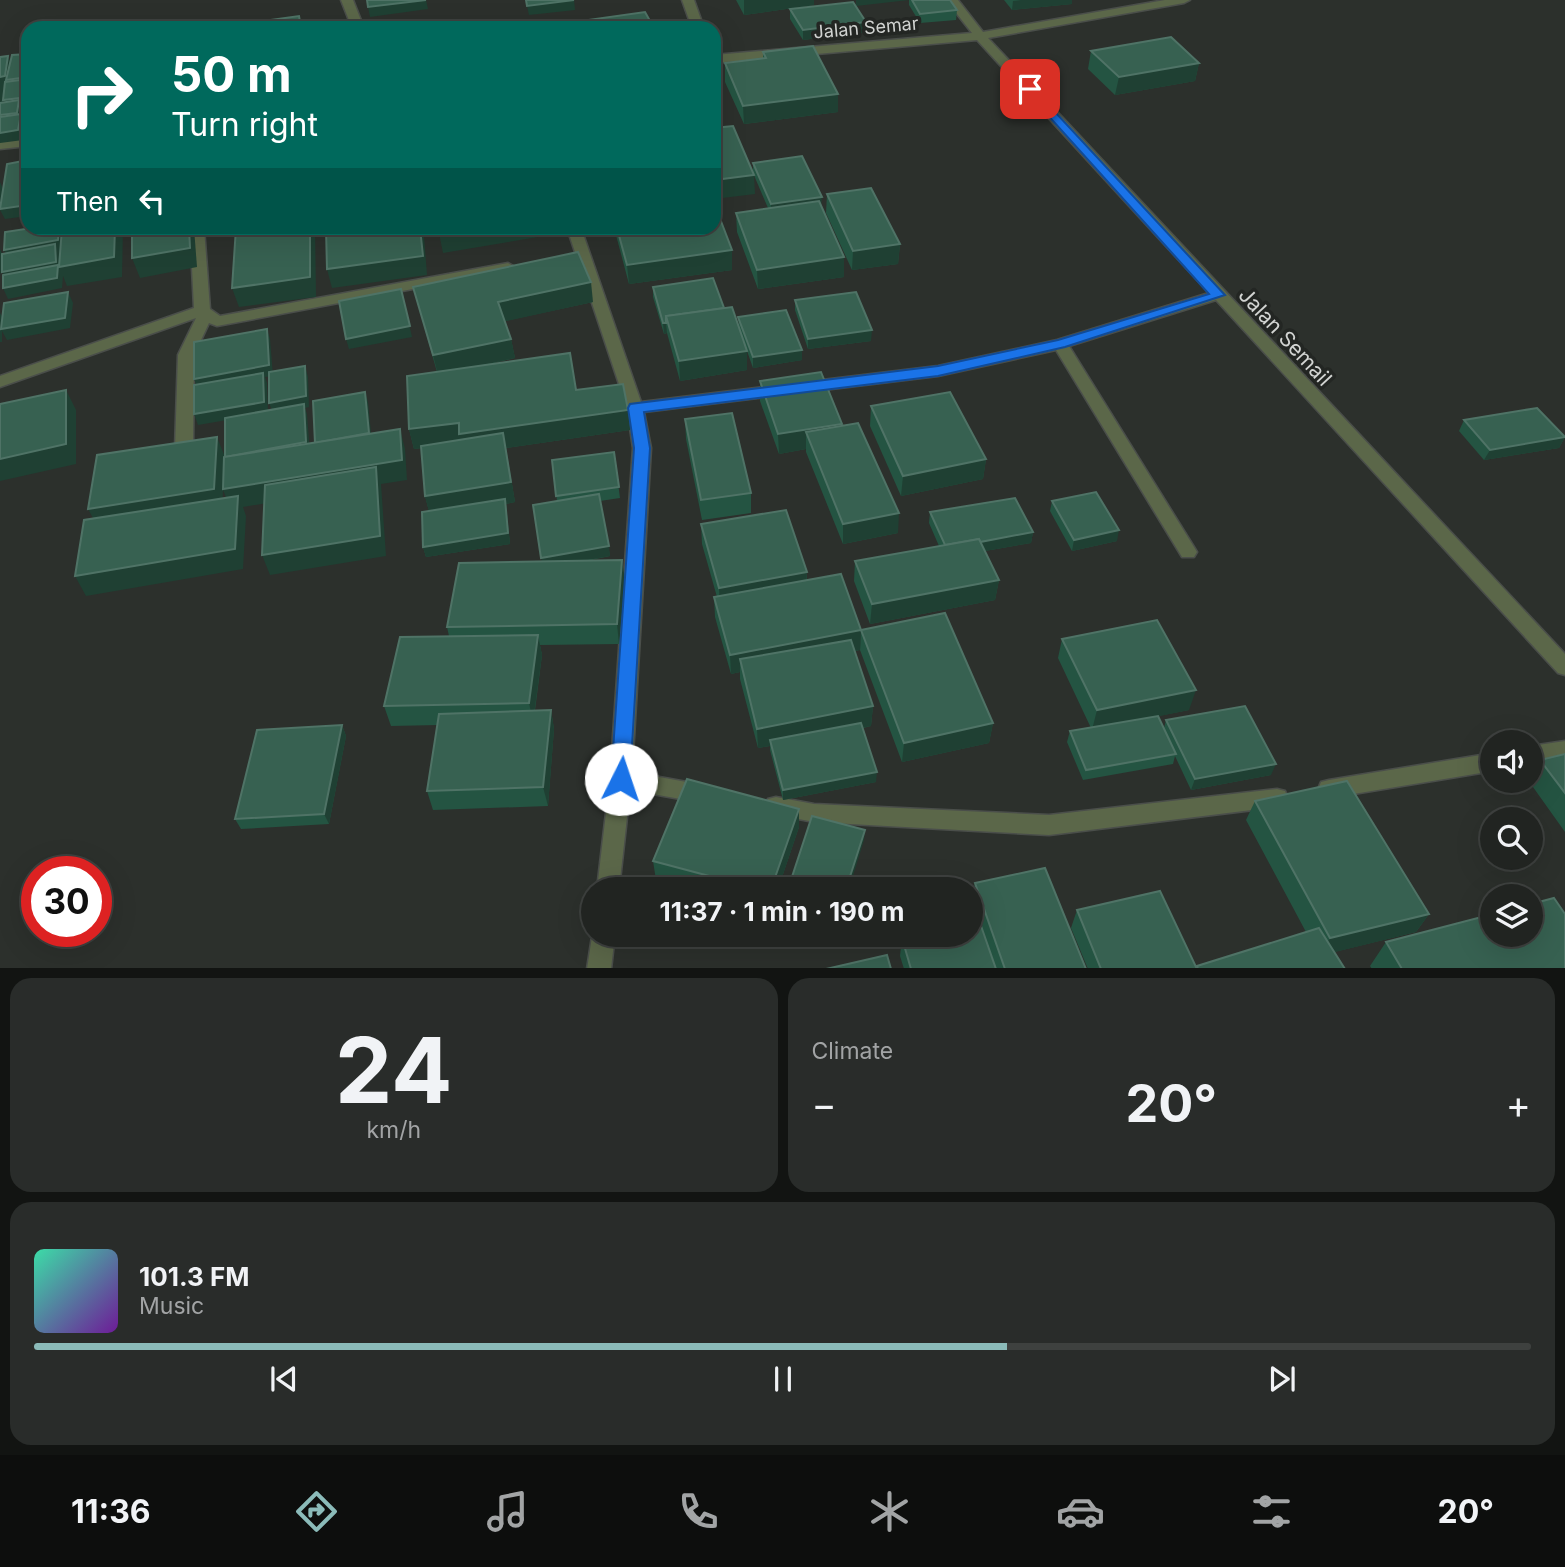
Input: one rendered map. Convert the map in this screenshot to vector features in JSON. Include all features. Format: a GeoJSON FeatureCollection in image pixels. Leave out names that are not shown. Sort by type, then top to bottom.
{"type":"FeatureCollection","features":[{"type":"Feature","properties":{"kind":"street"},"geometry":{"type":"LineString","coordinates":[[347,0],[355,21]]}},
{"type":"Feature","properties":{"kind":"street"},"geometry":{"type":"LineString","coordinates":[[688,0],[696,21]]}},
{"type":"Feature","properties":{"kind":"street","name":"Jalan Semail"},"geometry":{"type":"LineString","coordinates":[[952,0],[980,36],[1218,295],[1565,667]]}},
{"type":"Feature","properties":{"kind":"street","name":"Jalan Semar"},"geometry":{"type":"LineString","coordinates":[[721,58],[980,36],[1184,0]]}},
{"type":"Feature","properties":{"kind":"street"},"geometry":{"type":"LineString","coordinates":[[0,145],[21,143]]}},
{"type":"Feature","properties":{"kind":"street"},"geometry":{"type":"LineString","coordinates":[[184,449],[186,355],[204,314],[198,235]]}},
{"type":"Feature","properties":{"kind":"street"},"geometry":{"type":"LineString","coordinates":[[575,235],[576,255],[635,408],[642,448],[621,779],[609,877]]}},
{"type":"Feature","properties":{"kind":"street"},"geometry":{"type":"LineString","coordinates":[[0,382],[204,314],[225,321],[530,263]]}},
{"type":"Feature","properties":{"kind":"street"},"geometry":{"type":"LineString","coordinates":[[635,408],[924,373],[1060,344],[1218,295]]}},
{"type":"Feature","properties":{"kind":"street"},"geometry":{"type":"LineString","coordinates":[[1060,344],[1188,552]]}},
{"type":"Feature","properties":{"kind":"street"},"geometry":{"type":"LineString","coordinates":[[1543,753],[1565,750]]}},
{"type":"Feature","properties":{"kind":"street"},"geometry":{"type":"LineString","coordinates":[[750,802],[814,813],[1049,825],[1248,803],[1480,764]]}},
{"type":"Feature","properties":{"kind":"street"},"geometry":{"type":"LineString","coordinates":[[621,779],[724,797]]}},
{"type":"Feature","properties":{"kind":"street"},"geometry":{"type":"LineString","coordinates":[[598,968],[601,947]]}},
{"type":"Feature","properties":{"kind":"building"},"geometry":{"type":"Polygon","coordinates":[[[367,0],[426,0],[368,7],[367,0]]]}},
{"type":"Feature","properties":{"kind":"building"},"geometry":{"type":"Polygon","coordinates":[[[526,0],[574,0],[527,6],[526,0]]]}},
{"type":"Feature","properties":{"kind":"building"},"geometry":{"type":"Polygon","coordinates":[[[912,0],[950,0],[957,10],[920,14],[912,0]]]}},
{"type":"Feature","properties":{"kind":"building"},"geometry":{"type":"Polygon","coordinates":[[[853,2],[866,22],[803,30],[790,9],[853,2]]]}},
{"type":"Feature","properties":{"kind":"building"},"geometry":{"type":"Polygon","coordinates":[[[645,12],[650,21],[588,21],[645,12]]]}},
{"type":"Feature","properties":{"kind":"building"},"geometry":{"type":"Polygon","coordinates":[[[299,16],[300,21],[263,21],[299,16]]]}},
{"type":"Feature","properties":{"kind":"building"},"geometry":{"type":"Polygon","coordinates":[[[1171,37],[1199,63],[1119,77],[1091,51],[1171,37]]]}},
{"type":"Feature","properties":{"kind":"building"},"geometry":{"type":"Polygon","coordinates":[[[813,46],[838,94],[743,106],[725,63],[766,58],[763,52],[813,46]]]}},
{"type":"Feature","properties":{"kind":"building"},"geometry":{"type":"Polygon","coordinates":[[[21,54],[21,78],[6,80],[12,55],[21,54]]]}},
{"type":"Feature","properties":{"kind":"building"},"geometry":{"type":"Polygon","coordinates":[[[8,56],[5,76],[0,77],[0,57],[8,56]]]}},
{"type":"Feature","properties":{"kind":"building"},"geometry":{"type":"Polygon","coordinates":[[[21,80],[21,98],[3,100],[5,82],[21,80]]]}},
{"type":"Feature","properties":{"kind":"building"},"geometry":{"type":"Polygon","coordinates":[[[19,100],[17,113],[0,115],[0,103],[19,100]]]}},
{"type":"Feature","properties":{"kind":"building"},"geometry":{"type":"Polygon","coordinates":[[[21,114],[18,130],[0,133],[0,117],[21,114]]]}},
{"type":"Feature","properties":{"kind":"building"},"geometry":{"type":"Polygon","coordinates":[[[733,126],[754,175],[721,179],[721,127],[733,126]]]}},
{"type":"Feature","properties":{"kind":"building"},"geometry":{"type":"Polygon","coordinates":[[[802,156],[822,197],[771,204],[753,163],[802,156]]]}},
{"type":"Feature","properties":{"kind":"building"},"geometry":{"type":"Polygon","coordinates":[[[21,161],[21,206],[0,209],[7,164],[21,161]]]}},
{"type":"Feature","properties":{"kind":"building"},"geometry":{"type":"Polygon","coordinates":[[[871,188],[900,244],[853,251],[827,194],[871,188]]]}},
{"type":"Feature","properties":{"kind":"building"},"geometry":{"type":"Polygon","coordinates":[[[819,201],[844,257],[757,270],[736,213],[819,201]]]}},
{"type":"Feature","properties":{"kind":"building"},"geometry":{"type":"Polygon","coordinates":[[[721,221],[732,250],[627,265],[619,235],[721,235],[721,221]]]}},
{"type":"Feature","properties":{"kind":"building"},"geometry":{"type":"Polygon","coordinates":[[[21,230],[21,235],[58,235],[58,240],[4,250],[5,232],[21,230]]]}},
{"type":"Feature","properties":{"kind":"building"},"geometry":{"type":"Polygon","coordinates":[[[61,235],[115,235],[114,257],[59,267],[61,235]]]}},
{"type":"Feature","properties":{"kind":"building"},"geometry":{"type":"Polygon","coordinates":[[[132,235],[189,235],[190,248],[132,258],[132,235]]]}},
{"type":"Feature","properties":{"kind":"building"},"geometry":{"type":"Polygon","coordinates":[[[236,235],[310,235],[310,277],[232,288],[236,235]]]}},
{"type":"Feature","properties":{"kind":"building"},"geometry":{"type":"Polygon","coordinates":[[[326,235],[421,235],[423,256],[327,269],[326,235]]]}},
{"type":"Feature","properties":{"kind":"building"},"geometry":{"type":"Polygon","coordinates":[[[55,244],[56,262],[2,272],[2,254],[55,244]]]}},
{"type":"Feature","properties":{"kind":"building"},"geometry":{"type":"Polygon","coordinates":[[[578,252],[591,282],[498,302],[511,339],[433,355],[413,287],[578,252]]]}},
{"type":"Feature","properties":{"kind":"building"},"geometry":{"type":"Polygon","coordinates":[[[58,265],[57,278],[3,288],[3,275],[58,265]]]}},
{"type":"Feature","properties":{"kind":"building"},"geometry":{"type":"Polygon","coordinates":[[[713,278],[724,308],[666,316],[666,323],[663,323],[653,287],[713,278]]]}},
{"type":"Feature","properties":{"kind":"building"},"geometry":{"type":"Polygon","coordinates":[[[401,289],[410,326],[346,339],[339,301],[401,289]]]}},
{"type":"Feature","properties":{"kind":"building"},"geometry":{"type":"Polygon","coordinates":[[[68,292],[65,318],[1,329],[4,303],[68,292]]]}},
{"type":"Feature","properties":{"kind":"building"},"geometry":{"type":"Polygon","coordinates":[[[856,292],[872,330],[808,339],[795,300],[856,292]]]}},
{"type":"Feature","properties":{"kind":"building"},"geometry":{"type":"Polygon","coordinates":[[[732,307],[747,351],[679,361],[666,316],[732,307]]]}},
{"type":"Feature","properties":{"kind":"building"},"geometry":{"type":"Polygon","coordinates":[[[786,310],[802,350],[753,357],[738,317],[786,310]]]}},
{"type":"Feature","properties":{"kind":"building"},"geometry":{"type":"Polygon","coordinates":[[[267,329],[269,365],[194,379],[194,342],[267,329]]]}},
{"type":"Feature","properties":{"kind":"building"},"geometry":{"type":"Polygon","coordinates":[[[570,353],[576,390],[623,384],[628,410],[459,434],[459,423],[409,429],[407,376],[570,353]]]}},
{"type":"Feature","properties":{"kind":"building"},"geometry":{"type":"Polygon","coordinates":[[[305,366],[306,396],[269,403],[269,372],[305,366]]]}},
{"type":"Feature","properties":{"kind":"building"},"geometry":{"type":"Polygon","coordinates":[[[821,372],[842,424],[778,434],[760,381],[821,372]]]}},
{"type":"Feature","properties":{"kind":"building"},"geometry":{"type":"Polygon","coordinates":[[[263,373],[264,402],[194,414],[194,385],[263,373]]]}},
{"type":"Feature","properties":{"kind":"building"},"geometry":{"type":"Polygon","coordinates":[[[66,390],[66,444],[0,459],[0,404],[66,390]]]}},
{"type":"Feature","properties":{"kind":"building"},"geometry":{"type":"Polygon","coordinates":[[[365,392],[369,433],[315,443],[313,401],[365,392]]]}},
{"type":"Feature","properties":{"kind":"building"},"geometry":{"type":"Polygon","coordinates":[[[950,392],[986,459],[903,476],[871,406],[950,392]]]}},
{"type":"Feature","properties":{"kind":"building"},"geometry":{"type":"Polygon","coordinates":[[[304,404],[306,442],[225,457],[225,418],[304,404]]]}},
{"type":"Feature","properties":{"kind":"building"},"geometry":{"type":"Polygon","coordinates":[[[1537,408],[1565,437],[1490,450],[1464,420],[1537,408]]]}},
{"type":"Feature","properties":{"kind":"building"},"geometry":{"type":"Polygon","coordinates":[[[732,413],[751,493],[701,500],[685,419],[732,413]]]}},
{"type":"Feature","properties":{"kind":"building"},"geometry":{"type":"Polygon","coordinates":[[[858,423],[899,513],[843,524],[806,432],[858,423]]]}},
{"type":"Feature","properties":{"kind":"building"},"geometry":{"type":"Polygon","coordinates":[[[400,429],[402,460],[223,489],[224,457],[400,429]]]}},
{"type":"Feature","properties":{"kind":"building"},"geometry":{"type":"Polygon","coordinates":[[[503,433],[511,482],[425,496],[421,446],[503,433]]]}},
{"type":"Feature","properties":{"kind":"building"},"geometry":{"type":"Polygon","coordinates":[[[217,437],[214,489],[88,509],[97,455],[217,437]]]}},
{"type":"Feature","properties":{"kind":"building"},"geometry":{"type":"Polygon","coordinates":[[[614,452],[619,487],[556,496],[552,460],[614,452]]]}},
{"type":"Feature","properties":{"kind":"building"},"geometry":{"type":"Polygon","coordinates":[[[376,467],[380,536],[262,555],[265,485],[376,467]]]}},
{"type":"Feature","properties":{"kind":"building"},"geometry":{"type":"Polygon","coordinates":[[[1096,492],[1119,530],[1074,540],[1052,501],[1096,492]]]}},
{"type":"Feature","properties":{"kind":"building"},"geometry":{"type":"Polygon","coordinates":[[[599,494],[609,546],[541,558],[533,505],[599,494]]]}},
{"type":"Feature","properties":{"kind":"building"},"geometry":{"type":"Polygon","coordinates":[[[238,496],[235,549],[75,576],[84,520],[238,496]]]}},
{"type":"Feature","properties":{"kind":"building"},"geometry":{"type":"Polygon","coordinates":[[[1015,498],[1033,532],[980,542],[979,539],[945,545],[930,512],[1015,498]]]}},
{"type":"Feature","properties":{"kind":"building"},"geometry":{"type":"Polygon","coordinates":[[[505,499],[508,533],[423,547],[422,512],[505,499]]]}},
{"type":"Feature","properties":{"kind":"building"},"geometry":{"type":"Polygon","coordinates":[[[786,510],[807,572],[719,588],[701,524],[786,510]]]}},
{"type":"Feature","properties":{"kind":"building"},"geometry":{"type":"Polygon","coordinates":[[[979,539],[999,580],[872,604],[855,561],[979,539]]]}},
{"type":"Feature","properties":{"kind":"building"},"geometry":{"type":"Polygon","coordinates":[[[622,560],[617,624],[447,627],[459,563],[622,560]]]}},
{"type":"Feature","properties":{"kind":"building"},"geometry":{"type":"Polygon","coordinates":[[[841,574],[861,630],[730,655],[714,597],[841,574]]]}},
{"type":"Feature","properties":{"kind":"building"},"geometry":{"type":"Polygon","coordinates":[[[945,613],[993,723],[904,743],[861,630],[945,613]]]}},
{"type":"Feature","properties":{"kind":"building"},"geometry":{"type":"Polygon","coordinates":[[[1157,620],[1196,690],[1097,710],[1062,639],[1157,620]]]}},
{"type":"Feature","properties":{"kind":"building"},"geometry":{"type":"Polygon","coordinates":[[[538,635],[529,703],[384,706],[400,637],[538,635]]]}},
{"type":"Feature","properties":{"kind":"building"},"geometry":{"type":"Polygon","coordinates":[[[851,640],[873,706],[757,729],[740,659],[851,640]]]}},
{"type":"Feature","properties":{"kind":"building"},"geometry":{"type":"Polygon","coordinates":[[[1245,706],[1276,764],[1195,779],[1166,720],[1245,706]]]}},
{"type":"Feature","properties":{"kind":"building"},"geometry":{"type":"Polygon","coordinates":[[[551,710],[543,787],[427,791],[439,714],[551,710]]]}},
{"type":"Feature","properties":{"kind":"building"},"geometry":{"type":"Polygon","coordinates":[[[1158,716],[1176,754],[1086,770],[1070,731],[1158,716]]]}},
{"type":"Feature","properties":{"kind":"building"},"geometry":{"type":"Polygon","coordinates":[[[861,723],[877,772],[783,790],[770,740],[861,723]]]}},
{"type":"Feature","properties":{"kind":"building"},"geometry":{"type":"Polygon","coordinates":[[[342,725],[324,814],[235,819],[257,730],[342,725]]]}},
{"type":"Feature","properties":{"kind":"building"},"geometry":{"type":"Polygon","coordinates":[[[1565,754],[1565,793],[1543,764],[1543,759],[1565,754]]]}},
{"type":"Feature","properties":{"kind":"building"},"geometry":{"type":"Polygon","coordinates":[[[687,779],[799,809],[775,877],[713,877],[653,861],[687,779]]]}},
{"type":"Feature","properties":{"kind":"building"},"geometry":{"type":"Polygon","coordinates":[[[1347,781],[1429,914],[1330,938],[1255,801],[1347,781]]]}},
{"type":"Feature","properties":{"kind":"building"},"geometry":{"type":"Polygon","coordinates":[[[812,816],[865,830],[850,877],[792,877],[812,816]]]}},
{"type":"Feature","properties":{"kind":"building"},"geometry":{"type":"Polygon","coordinates":[[[1045,868],[1086,968],[1005,968],[983,906],[983,881],[1045,868]]]}},
{"type":"Feature","properties":{"kind":"building"},"geometry":{"type":"Polygon","coordinates":[[[1160,891],[1197,968],[1101,968],[1077,910],[1160,891]]]}},
{"type":"Feature","properties":{"kind":"building"},"geometry":{"type":"Polygon","coordinates":[[[1554,898],[1565,914],[1565,968],[1401,968],[1386,942],[1480,917],[1480,947],[1543,947],[1543,901],[1554,898]]]}},
{"type":"Feature","properties":{"kind":"building"},"geometry":{"type":"Polygon","coordinates":[[[1319,928],[1344,968],[1198,968],[1197,966],[1319,928]]]}},
{"type":"Feature","properties":{"kind":"building"},"geometry":{"type":"Polygon","coordinates":[[[983,932],[996,968],[911,968],[905,947],[983,947],[983,932]]]}},
{"type":"Feature","properties":{"kind":"building"},"geometry":{"type":"Polygon","coordinates":[[[887,955],[891,968],[830,968],[887,955]]]}},
{"type":"Feature","properties":{"kind":"route"},"geometry":{"type":"LineString","coordinates":[[621,779],[642,448],[635,408],[841,385],[938,371],[1060,344],[1218,295],[1030,89]]}}]}
